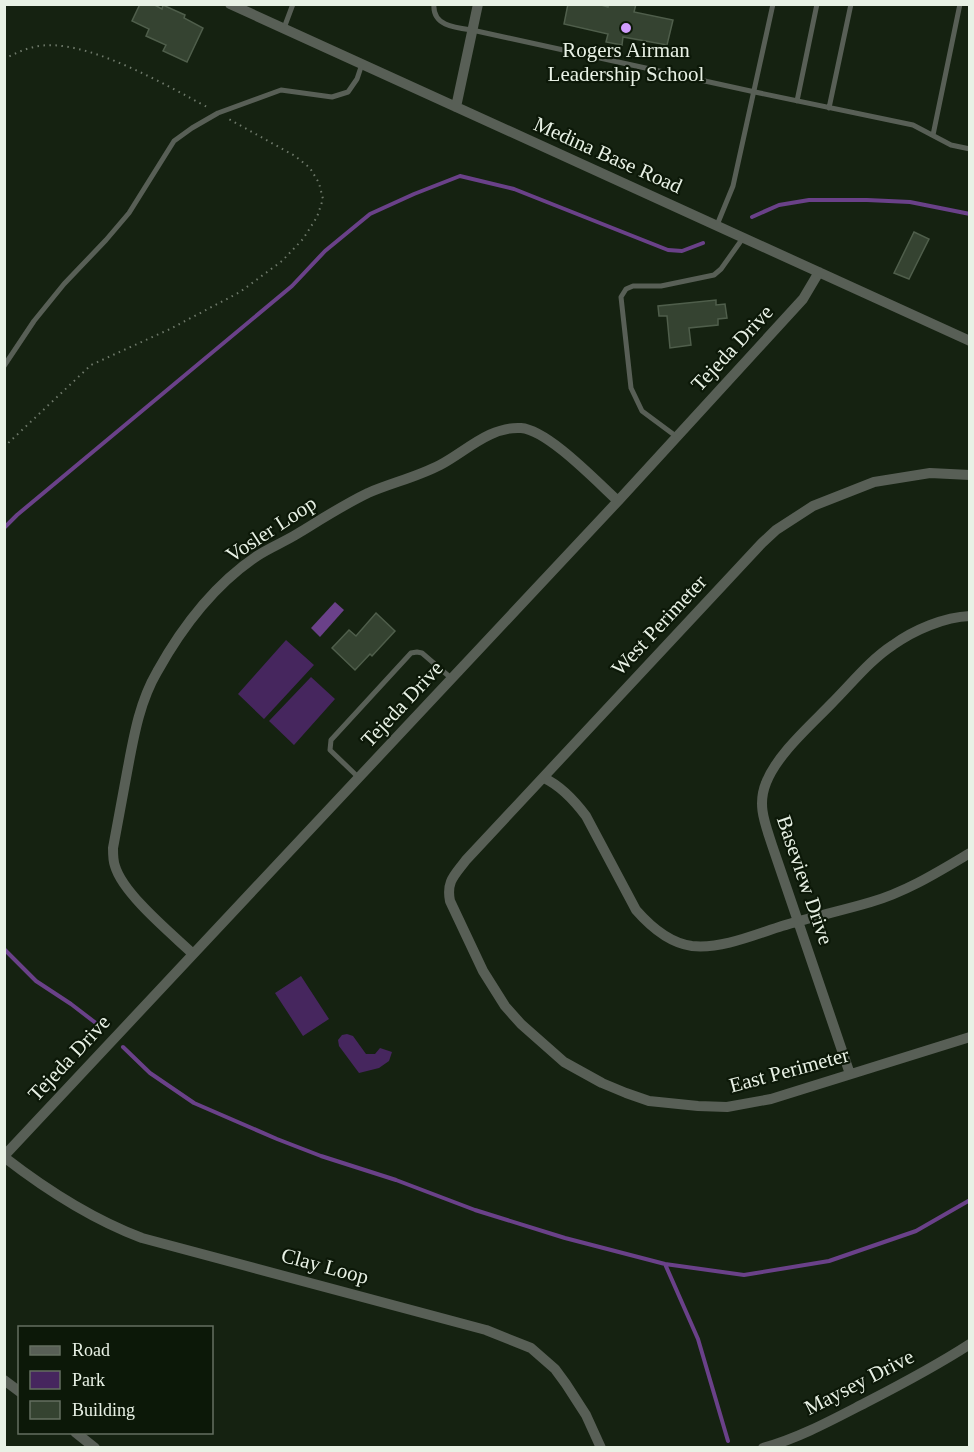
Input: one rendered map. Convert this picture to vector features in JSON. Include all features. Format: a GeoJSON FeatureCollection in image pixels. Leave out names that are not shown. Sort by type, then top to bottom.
{"type":"FeatureCollection","features":[{"type":"Feature","properties":{"kind":"street","name":"Medina Base Road"},"geometry":{"type":"LineString","coordinates":[[230,4],[969,341]]}},
{"type":"Feature","properties":{"kind":"street"},"geometry":{"type":"LineString","coordinates":[[456,107],[478,4]]}},
{"type":"Feature","properties":{"kind":"street","name":"Tejeda Drive"},"geometry":{"type":"LineString","coordinates":[[4,1156],[618,501],[803,299],[819,272]]}},
{"type":"Feature","properties":{"kind":"street","name":"Vosler Loop"},"geometry":{"type":"LineString","coordinates":[[193,954],[129,891],[114,865],[113,848],[136,724],[144,700],[155,675],[184,629],[215,591],[258,555],[345,505],[438,466],[478,441],[507,429],[532,430],[546,438],[618,501]]}},
{"type":"Feature","properties":{"kind":"street","name":"West Perimeter"},"geometry":{"type":"LineString","coordinates":[[453,907],[448,892],[450,882],[466,860],[776,530],[813,506],[874,482],[930,473],[969,475]]}},
{"type":"Feature","properties":{"kind":"street","name":"Baseview Drive"},"geometry":{"type":"LineString","coordinates":[[850,1074],[761,810],[765,783],[775,765],[790,747],[873,661],[892,645],[938,623],[969,616]]}},
{"type":"Feature","properties":{"kind":"street"},"geometry":{"type":"LineString","coordinates":[[544,778],[555,783],[576,802],[586,816],[636,910],[659,932],[673,940],[692,946],[715,945],[872,902],[930,877],[969,853]]}},
{"type":"Feature","properties":{"kind":"street","name":"East Perimeter"},"geometry":{"type":"LineString","coordinates":[[453,907],[483,971],[505,1006],[521,1024],[564,1062],[610,1087],[649,1101],[727,1107],[771,1099],[969,1036]]}},
{"type":"Feature","properties":{"kind":"street","name":"Clay Loop"},"geometry":{"type":"LineString","coordinates":[[4,1156],[29,1176],[101,1220],[142,1238],[486,1330],[531,1348],[555,1369],[566,1384],[586,1416],[601,1448]]}},
{"type":"Feature","properties":{"kind":"street","name":"Maysey Drive"},"geometry":{"type":"LineString","coordinates":[[763,1448],[829,1422],[969,1344]]}},
{"type":"Feature","properties":{"kind":"street"},"geometry":{"type":"LineString","coordinates":[[4,1380],[18,1390]]}},
{"type":"Feature","properties":{"kind":"street"},"geometry":{"type":"LineString","coordinates":[[78,1434],[95,1448]]}},
{"type":"Feature","properties":{"kind":"lane"},"geometry":{"type":"LineString","coordinates":[[284,28],[292,4]]}},
{"type":"Feature","properties":{"kind":"lane"},"geometry":{"type":"LineString","coordinates":[[434,4],[434,12],[441,22],[454,28],[913,125],[951,145],[969,148]]}},
{"type":"Feature","properties":{"kind":"lane"},"geometry":{"type":"LineString","coordinates":[[717,225],[733,186],[773,4]]}},
{"type":"Feature","properties":{"kind":"lane"},"geometry":{"type":"LineString","coordinates":[[797,101],[817,4]]}},
{"type":"Feature","properties":{"kind":"lane"},"geometry":{"type":"LineString","coordinates":[[829,108],[851,4]]}},
{"type":"Feature","properties":{"kind":"lane"},"geometry":{"type":"LineString","coordinates":[[933,135],[960,4]]}},
{"type":"Feature","properties":{"kind":"lane"},"geometry":{"type":"LineString","coordinates":[[4,366],[34,321],[64,284],[129,213],[174,141],[218,113],[280,90],[332,97],[348,92],[357,79],[362,64]]}},
{"type":"Feature","properties":{"kind":"lane"},"geometry":{"type":"LineString","coordinates":[[677,437],[642,411],[631,388],[621,297],[626,289],[633,286],[662,286],[714,275],[721,269],[743,238]]}},
{"type":"Feature","properties":{"kind":"lane"},"geometry":{"type":"LineString","coordinates":[[359,778],[330,750],[331,740],[411,654],[422,653],[452,679]]}},
{"type":"Feature","properties":{"kind":"path"},"geometry":{"type":"LineString","coordinates":[[4,59],[35,46],[60,45],[82,49],[111,60],[154,79],[295,156],[310,168],[319,183],[323,199],[317,217],[303,239],[282,261],[240,292],[171,329],[91,365],[4,447]]}},
{"type":"Feature","properties":{"kind":"green space"},"geometry":{"type":"Polygon","coordinates":[[[286,640],[314,665],[264,719],[238,694],[286,640]]]}},
{"type":"Feature","properties":{"kind":"green space"},"geometry":{"type":"Polygon","coordinates":[[[311,677],[335,699],[294,745],[269,721],[311,677]]]}},
{"type":"Feature","properties":{"kind":"green space"},"geometry":{"type":"Polygon","coordinates":[[[301,976],[329,1019],[303,1036],[275,993],[301,976]]]}},
{"type":"Feature","properties":{"kind":"green space"},"geometry":{"type":"Polygon","coordinates":[[[342,1035],[353,1036],[366,1054],[375,1054],[380,1048],[392,1052],[389,1061],[379,1068],[359,1073],[339,1046],[338,1040],[342,1035]]]}},
{"type":"Feature","properties":{"kind":"shaded area"},"geometry":{"type":"Polygon","coordinates":[[[335,602],[344,610],[320,637],[311,628],[335,602]]]}},
{"type":"Feature","properties":{"kind":"building"},"geometry":{"type":"Polygon","coordinates":[[[140,4],[153,4],[162,9],[163,5],[185,15],[184,18],[203,28],[187,62],[163,51],[166,45],[146,36],[149,29],[132,21],[140,4]]]}},
{"type":"Feature","properties":{"kind":"building","name":"Rogers Airman Leadership School"},"geometry":{"type":"Polygon","coordinates":[[[568,4],[598,4],[608,7],[609,4],[636,4],[634,12],[673,20],[667,45],[623,37],[622,45],[606,42],[608,34],[564,24],[568,4]]]}},
{"type":"Feature","properties":{"kind":"building"},"geometry":{"type":"Polygon","coordinates":[[[914,232],[929,239],[909,279],[894,273],[914,232]]]}},
{"type":"Feature","properties":{"kind":"building"},"geometry":{"type":"Polygon","coordinates":[[[716,300],[716,305],[725,304],[727,318],[718,319],[718,325],[689,328],[691,345],[670,348],[667,316],[659,316],[658,306],[716,300]]]}},
{"type":"Feature","properties":{"kind":"building"},"geometry":{"type":"Polygon","coordinates":[[[376,613],[395,631],[372,656],[370,654],[355,670],[332,648],[349,630],[356,636],[376,613]]]}},
{"type":"Feature","properties":{"kind":"waterway"},"geometry":{"type":"LineString","coordinates":[[4,528],[292,286],[325,251],[370,214],[414,194],[460,176],[514,189],[668,250],[682,251],[703,243]]}},
{"type":"Feature","properties":{"kind":"waterway"},"geometry":{"type":"LineString","coordinates":[[752,217],[779,205],[809,200],[910,202],[970,214]]}},
{"type":"Feature","properties":{"kind":"waterway"},"geometry":{"type":"LineString","coordinates":[[4,949],[36,981],[101,1027]]}},
{"type":"Feature","properties":{"kind":"waterway"},"geometry":{"type":"LineString","coordinates":[[123,1047],[150,1073],[194,1103],[277,1139],[475,1210],[565,1238],[665,1264],[744,1275],[829,1261],[916,1231],[970,1200]]}},
{"type":"Feature","properties":{"kind":"waterway"},"geometry":{"type":"LineString","coordinates":[[665,1264],[698,1339],[728,1441]]}},
{"type":"Feature","properties":{"kind":"place","name":"Rogers Airman Leadership School"},"geometry":{"type":"Point","coordinates":[626,28]}}]}
